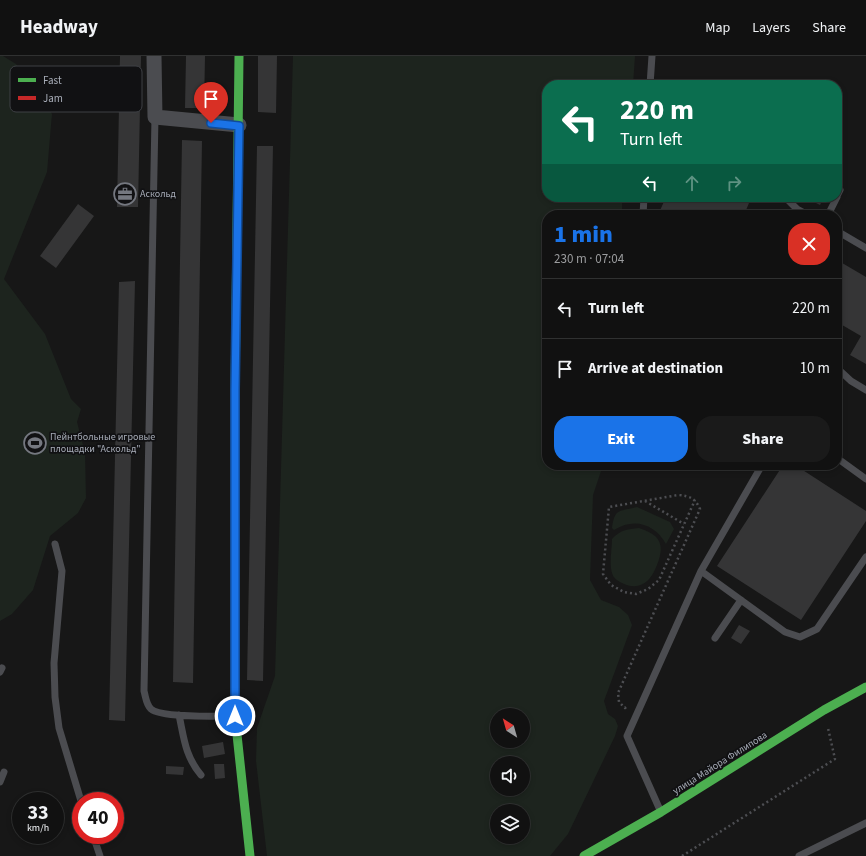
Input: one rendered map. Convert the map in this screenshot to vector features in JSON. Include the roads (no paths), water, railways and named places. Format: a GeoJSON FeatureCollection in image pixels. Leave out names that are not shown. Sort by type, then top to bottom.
{"type":"FeatureCollection","features":[{"type":"Feature","properties":{"kind":"street"},"geometry":{"type":"LineString","coordinates":[[154,56],[155,117],[239,126]]}},
{"type":"Feature","properties":{"kind":"street"},"geometry":{"type":"LineString","coordinates":[[239,56],[235,390],[235,716],[250,856]]}},
{"type":"Feature","properties":{"kind":"street","name":"улица Майора Филипова"},"geometry":{"type":"LineString","coordinates":[[584,856],[661,812],[824,710],[866,687]]}},
{"type":"Feature","properties":{"kind":"lane"},"geometry":{"type":"LineString","coordinates":[[650,80],[652,56]]}},
{"type":"Feature","properties":{"kind":"lane"},"geometry":{"type":"LineString","coordinates":[[155,117],[144,691],[147,702],[152,710],[164,714],[235,716]]}},
{"type":"Feature","properties":{"kind":"lane"},"geometry":{"type":"LineString","coordinates":[[790,202],[799,210]]}},
{"type":"Feature","properties":{"kind":"lane"},"geometry":{"type":"LineString","coordinates":[[842,234],[866,248]]}},
{"type":"Feature","properties":{"kind":"lane"},"geometry":{"type":"LineString","coordinates":[[842,373],[851,381],[866,390]]}},
{"type":"Feature","properties":{"kind":"lane"},"geometry":{"type":"LineString","coordinates":[[842,462],[866,479]]}},
{"type":"Feature","properties":{"kind":"lane"},"geometry":{"type":"LineString","coordinates":[[661,812],[627,736],[701,571],[759,470]]}},
{"type":"Feature","properties":{"kind":"lane"},"geometry":{"type":"LineString","coordinates":[[55,544],[62,571],[54,663],[55,697],[59,728],[78,792]]}},
{"type":"Feature","properties":{"kind":"lane"},"geometry":{"type":"LineString","coordinates":[[701,571],[784,632],[800,637],[817,629],[866,557]]}},
{"type":"Feature","properties":{"kind":"lane"},"geometry":{"type":"LineString","coordinates":[[715,638],[741,600]]}},
{"type":"Feature","properties":{"kind":"lane"},"geometry":{"type":"LineString","coordinates":[[179,715],[187,753],[191,762],[201,775]]}},
{"type":"Feature","properties":{"kind":"lane"},"geometry":{"type":"LineString","coordinates":[[0,782],[4,772]]}},
{"type":"Feature","properties":{"kind":"lane"},"geometry":{"type":"LineString","coordinates":[[800,856],[866,823]]}},
{"type":"Feature","properties":{"kind":"lane"},"geometry":{"type":"LineString","coordinates":[[96,844],[100,856]]}},
{"type":"Feature","properties":{"kind":"place","name":"Аскольд"},"geometry":{"type":"Point","coordinates":[125,194]}},
{"type":"Feature","properties":{"kind":"place","name":"Пейнтбольные игровые площадки \"Аскольд\""},"geometry":{"type":"Point","coordinates":[35,443]}}]}
